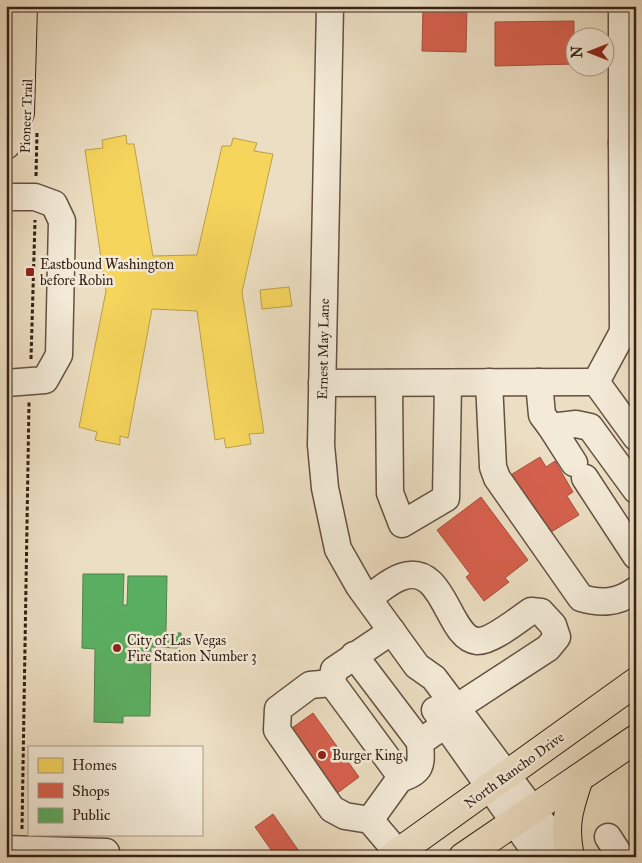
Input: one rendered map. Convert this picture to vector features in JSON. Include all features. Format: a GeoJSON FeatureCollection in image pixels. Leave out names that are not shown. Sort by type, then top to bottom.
{"type":"FeatureCollection","features":[{"type":"Feature","properties":{"kind":"main road"},"geometry":{"type":"LineString","coordinates":[[9,6],[9,63],[28,120]]}},
{"type":"Feature","properties":{"kind":"main road"},"geometry":{"type":"LineString","coordinates":[[6,144],[28,120],[23,6]]}},
{"type":"Feature","properties":{"kind":"main road","name":"North Rancho Drive"},"geometry":{"type":"LineString","coordinates":[[395,855],[636,682]]}},
{"type":"Feature","properties":{"kind":"main road"},"geometry":{"type":"LineString","coordinates":[[463,857],[636,738]]}},
{"type":"Feature","properties":{"kind":"main road"},"geometry":{"type":"LineString","coordinates":[[569,857],[565,835],[566,821],[579,778]]}},
{"type":"Feature","properties":{"kind":"street","name":"Ernest May Lane"},"geometry":{"type":"LineString","coordinates":[[330,6],[321,445],[325,488],[338,549],[368,598],[417,666],[434,678],[451,716],[523,816],[569,857]]}},
{"type":"Feature","properties":{"kind":"street"},"geometry":{"type":"LineString","coordinates":[[596,382],[623,332],[629,143],[622,6]]}},
{"type":"Feature","properties":{"kind":"street"},"geometry":{"type":"LineString","coordinates":[[6,198],[35,197],[54,204],[62,221],[59,355],[45,380],[18,382]]}},
{"type":"Feature","properties":{"kind":"street"},"geometry":{"type":"LineString","coordinates":[[489,382],[494,467],[497,478],[581,598],[597,603],[616,601],[636,590]]}},
{"type":"Feature","properties":{"kind":"street"},"geometry":{"type":"LineString","coordinates":[[539,382],[542,415],[636,556]]}},
{"type":"Feature","properties":{"kind":"street"},"geometry":{"type":"LineString","coordinates":[[322,384],[596,382]]}},
{"type":"Feature","properties":{"kind":"street"},"geometry":{"type":"LineString","coordinates":[[596,382],[636,437]]}},
{"type":"Feature","properties":{"kind":"street"},"geometry":{"type":"LineString","coordinates":[[389,383],[390,493],[402,524],[446,498],[448,383]]}},
{"type":"Feature","properties":{"kind":"street"},"geometry":{"type":"LineString","coordinates":[[551,427],[576,424],[590,428],[636,490]]}},
{"type":"Feature","properties":{"kind":"street"},"geometry":{"type":"LineString","coordinates":[[368,598],[400,577],[416,575],[429,580],[466,637],[478,641],[494,635],[530,611],[541,612],[552,625],[557,637],[548,648],[451,716],[420,742]]}},
{"type":"Feature","properties":{"kind":"street"},"geometry":{"type":"LineString","coordinates":[[392,631],[334,670],[332,683],[401,777]]}},
{"type":"Feature","properties":{"kind":"street"},"geometry":{"type":"LineString","coordinates":[[354,655],[420,742],[421,763],[414,775],[401,777],[357,818]]}},
{"type":"Feature","properties":{"kind":"street"},"geometry":{"type":"LineString","coordinates":[[332,683],[310,684],[278,710],[277,730],[332,809],[357,818],[395,855]]}},
{"type":"Feature","properties":{"kind":"street","name":"Ernest May Lane"},"geometry":{"type":"LineString","coordinates":[[523,816],[539,857]]}},
{"type":"Feature","properties":{"kind":"street"},"geometry":{"type":"LineString","coordinates":[[14,849],[54,853],[106,854]]}},
{"type":"Feature","properties":{"kind":"path","name":"Pioneer Trail"},"geometry":{"type":"LineString","coordinates":[[14,849],[18,382],[35,197],[28,120]]}},
{"type":"Feature","properties":{"kind":"building: Homes"},"geometry":{"type":"Polygon","coordinates":[[[126,135],[127,144],[134,144],[153,256],[197,255],[222,146],[231,146],[233,138],[257,143],[254,151],[273,154],[242,292],[264,433],[249,434],[251,444],[226,448],[224,438],[215,440],[197,311],[152,309],[128,438],[120,436],[120,445],[95,440],[97,432],[79,427],[106,291],[85,150],[103,148],[102,140],[126,135]]]}},
{"type":"Feature","properties":{"kind":"building: Homes"},"geometry":{"type":"Polygon","coordinates":[[[289,287],[292,306],[262,309],[260,290],[289,287]]]}},
{"type":"Feature","properties":{"kind":"building: Shops"},"geometry":{"type":"Polygon","coordinates":[[[423,6],[467,7],[466,52],[422,51],[423,6]]]}},
{"type":"Feature","properties":{"kind":"building: Shops"},"geometry":{"type":"Polygon","coordinates":[[[574,21],[574,28],[564,28],[564,64],[495,66],[495,22],[574,21]]]}},
{"type":"Feature","properties":{"kind":"building: Shops"},"geometry":{"type":"Polygon","coordinates":[[[540,457],[546,467],[555,461],[573,492],[567,496],[579,515],[546,535],[509,476],[540,457]]]}},
{"type":"Feature","properties":{"kind":"building: Shops"},"geometry":{"type":"Polygon","coordinates":[[[481,497],[528,560],[505,578],[509,582],[484,601],[466,577],[470,574],[437,530],[481,497]]]}},
{"type":"Feature","properties":{"kind":"building: Shops","name":"Burger King"},"geometry":{"type":"Polygon","coordinates":[[[313,713],[359,777],[332,797],[285,733],[313,713]]]}},
{"type":"Feature","properties":{"kind":"building: Shops"},"geometry":{"type":"Polygon","coordinates":[[[273,814],[303,857],[276,857],[255,827],[273,814]]]}},
{"type":"Feature","properties":{"kind":"building: Public","name":"City of Las Vegas Fire Station Number 3"},"geometry":{"type":"Polygon","coordinates":[[[83,574],[124,574],[123,605],[127,605],[128,576],[167,576],[166,633],[181,633],[180,648],[151,647],[150,716],[123,716],[123,723],[94,722],[95,649],[82,648],[83,574]]]}},
{"type":"Feature","properties":{"kind":"place","name":"Eastbound Washington before Robin"},"geometry":{"type":"Point","coordinates":[30,272]}},
{"type":"Feature","properties":{"kind":"place","name":"City of Las Vegas Fire Station Number 3"},"geometry":{"type":"Point","coordinates":[117,648]}},
{"type":"Feature","properties":{"kind":"place","name":"Burger King"},"geometry":{"type":"Point","coordinates":[322,755]}}]}
